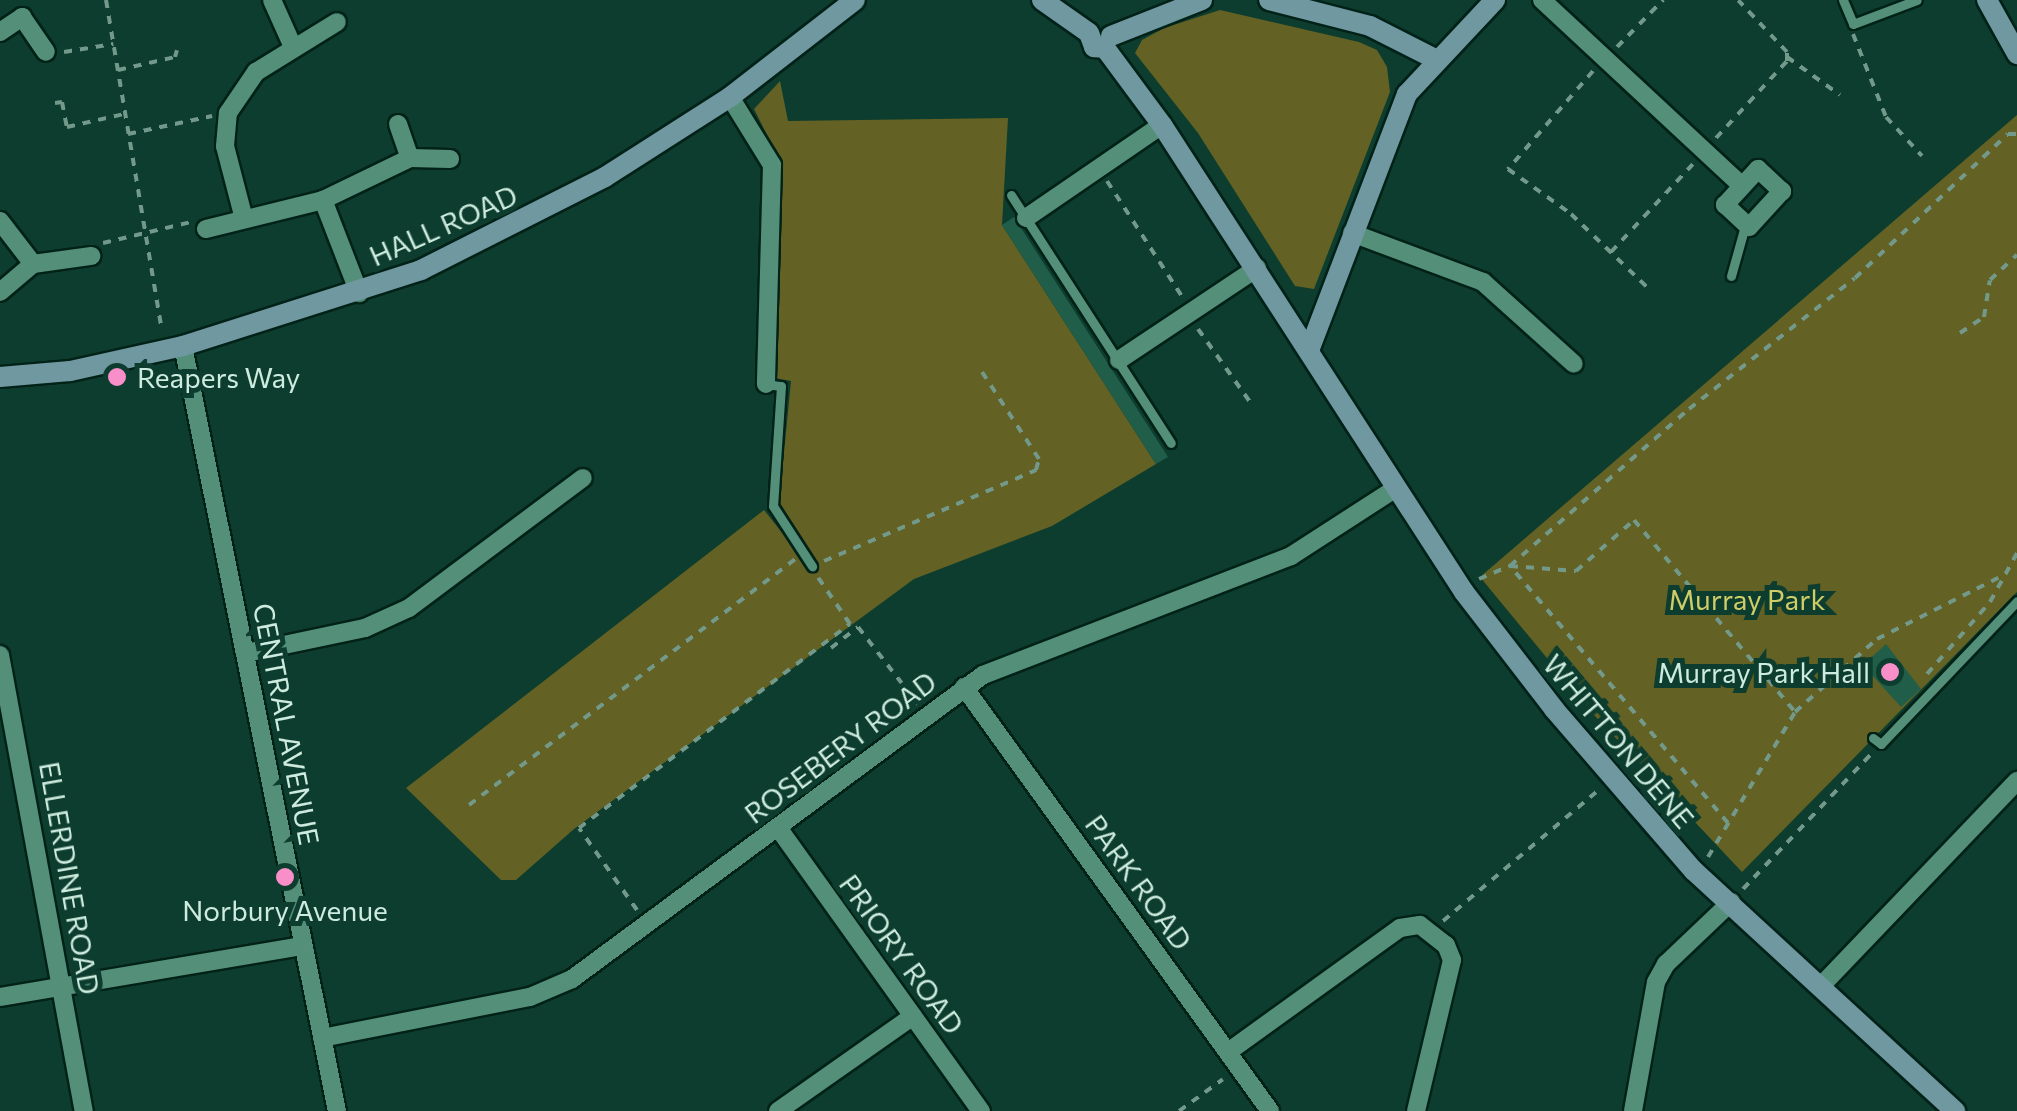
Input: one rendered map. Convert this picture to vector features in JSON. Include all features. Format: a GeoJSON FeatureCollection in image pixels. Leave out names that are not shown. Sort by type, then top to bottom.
{"type":"FeatureCollection","features":[{"type":"Feature","properties":{"kind":"street"},"geometry":{"type":"LineString","coordinates":[[272,0],[293,47]]}},
{"type":"Feature","properties":{"kind":"street","name":"HALL ROAD"},"geometry":{"type":"LineString","coordinates":[[0,377],[70,372],[175,348],[360,292],[527,218],[730,97],[855,0]]}},
{"type":"Feature","properties":{"kind":"street","name":"WHITTON DENE"},"geometry":{"type":"LineString","coordinates":[[1042,0],[1102,39],[1310,348],[1464,592],[1613,778],[1694,871],[1956,1111]]}},
{"type":"Feature","properties":{"kind":"street"},"geometry":{"type":"LineString","coordinates":[[1102,39],[1202,0]]}},
{"type":"Feature","properties":{"kind":"street"},"geometry":{"type":"LineString","coordinates":[[1269,0],[1370,26],[1436,60]]}},
{"type":"Feature","properties":{"kind":"street"},"geometry":{"type":"LineString","coordinates":[[1310,348],[1407,94],[1495,0]]}},
{"type":"Feature","properties":{"kind":"street"},"geometry":{"type":"LineString","coordinates":[[1542,0],[1742,186]]}},
{"type":"Feature","properties":{"kind":"street"},"geometry":{"type":"LineString","coordinates":[[1987,0],[2010,26],[2017,54]]}},
{"type":"Feature","properties":{"kind":"street"},"geometry":{"type":"LineString","coordinates":[[0,32],[18,10],[46,52]]}},
{"type":"Feature","properties":{"kind":"street"},"geometry":{"type":"LineString","coordinates":[[244,220],[225,146],[228,112],[256,72],[337,22]]}},
{"type":"Feature","properties":{"kind":"street"},"geometry":{"type":"LineString","coordinates":[[730,97],[772,166],[766,384]]}},
{"type":"Feature","properties":{"kind":"street"},"geometry":{"type":"LineString","coordinates":[[398,124],[410,158]]}},
{"type":"Feature","properties":{"kind":"street"},"geometry":{"type":"LineString","coordinates":[[1026,218],[1162,125]]}},
{"type":"Feature","properties":{"kind":"street"},"geometry":{"type":"LineString","coordinates":[[206,229],[323,200],[410,158],[450,159]]}},
{"type":"Feature","properties":{"kind":"street"},"geometry":{"type":"LineString","coordinates":[[1758,169],[1782,191],[1746,224],[1725,205],[1742,186],[1758,169]]}},
{"type":"Feature","properties":{"kind":"street"},"geometry":{"type":"LineString","coordinates":[[323,200],[360,292]]}},
{"type":"Feature","properties":{"kind":"street"},"geometry":{"type":"LineString","coordinates":[[0,221],[34,264]]}},
{"type":"Feature","properties":{"kind":"street"},"geometry":{"type":"LineString","coordinates":[[1352,233],[1483,282],[1574,364]]}},
{"type":"Feature","properties":{"kind":"street"},"geometry":{"type":"LineString","coordinates":[[0,292],[34,264],[91,256]]}},
{"type":"Feature","properties":{"kind":"street"},"geometry":{"type":"LineString","coordinates":[[1119,360],[1257,268]]}},
{"type":"Feature","properties":{"kind":"street","name":"CENTRAL AVENUE"},"geometry":{"type":"LineString","coordinates":[[175,348],[246,653],[300,946],[337,1111]]}},
{"type":"Feature","properties":{"kind":"street"},"geometry":{"type":"LineString","coordinates":[[246,653],[365,628],[409,608],[583,478]]}},
{"type":"Feature","properties":{"kind":"street","name":"ROSEBERY ROAD"},"geometry":{"type":"LineString","coordinates":[[322,1038],[530,997],[572,979],[779,829],[964,687],[1291,556],[1396,488]]}},
{"type":"Feature","properties":{"kind":"street","name":"ELLERDINE ROAD"},"geometry":{"type":"LineString","coordinates":[[0,655],[84,1111]]}},
{"type":"Feature","properties":{"kind":"street","name":"PARK ROAD"},"geometry":{"type":"LineString","coordinates":[[964,687],[1270,1111]]}},
{"type":"Feature","properties":{"kind":"street"},"geometry":{"type":"LineString","coordinates":[[1822,986],[2017,781]]}},
{"type":"Feature","properties":{"kind":"street","name":"PRIORY ROAD"},"geometry":{"type":"LineString","coordinates":[[779,829],[981,1111]]}},
{"type":"Feature","properties":{"kind":"street"},"geometry":{"type":"LineString","coordinates":[[1633,1111],[1656,982],[1666,964],[1731,902]]}},
{"type":"Feature","properties":{"kind":"street"},"geometry":{"type":"LineString","coordinates":[[1234,1060],[1400,928],[1432,930],[1446,945],[1451,976],[1416,1111]]}},
{"type":"Feature","properties":{"kind":"street"},"geometry":{"type":"LineString","coordinates":[[0,996],[300,946]]}},
{"type":"Feature","properties":{"kind":"street"},"geometry":{"type":"LineString","coordinates":[[778,1111],[913,1016]]}},
{"type":"Feature","properties":{"kind":"lane"},"geometry":{"type":"LineString","coordinates":[[1843,0],[1854,24],[1917,0]]}},
{"type":"Feature","properties":{"kind":"lane"},"geometry":{"type":"LineString","coordinates":[[1011,196],[1171,444]]}},
{"type":"Feature","properties":{"kind":"lane"},"geometry":{"type":"LineString","coordinates":[[1732,276],[1746,224]]}},
{"type":"Feature","properties":{"kind":"lane"},"geometry":{"type":"LineString","coordinates":[[766,384],[781,386],[773,506],[813,565]]}},
{"type":"Feature","properties":{"kind":"lane"},"geometry":{"type":"LineString","coordinates":[[1877,741],[2017,601]]}},
{"type":"Feature","properties":{"kind":"path"},"geometry":{"type":"LineString","coordinates":[[106,0],[142,234],[175,348]]}},
{"type":"Feature","properties":{"kind":"path"},"geometry":{"type":"LineString","coordinates":[[1652,292],[1508,169],[1663,0]]}},
{"type":"Feature","properties":{"kind":"path"},"geometry":{"type":"LineString","coordinates":[[1738,0],[1787,57],[1840,94]]}},
{"type":"Feature","properties":{"kind":"path"},"geometry":{"type":"LineString","coordinates":[[1854,24],[1853,43],[1886,117],[1922,156]]}},
{"type":"Feature","properties":{"kind":"path"},"geometry":{"type":"LineString","coordinates":[[46,52],[113,44]]}},
{"type":"Feature","properties":{"kind":"path"},"geometry":{"type":"LineString","coordinates":[[118,70],[175,57],[176,50]]}},
{"type":"Feature","properties":{"kind":"path"},"geometry":{"type":"LineString","coordinates":[[1610,253],[1787,57]]}},
{"type":"Feature","properties":{"kind":"path"},"geometry":{"type":"LineString","coordinates":[[55,103],[62,102],[67,127],[125,114]]}},
{"type":"Feature","properties":{"kind":"path"},"geometry":{"type":"LineString","coordinates":[[128,134],[228,112]]}},
{"type":"Feature","properties":{"kind":"path"},"geometry":{"type":"LineString","coordinates":[[1464,592],[1510,566],[1689,409],[1855,278],[2008,134],[2017,134]]}},
{"type":"Feature","properties":{"kind":"path"},"geometry":{"type":"LineString","coordinates":[[1099,168],[1250,402]]}},
{"type":"Feature","properties":{"kind":"path"},"geometry":{"type":"LineString","coordinates":[[91,256],[95,245],[204,218],[206,229]]}},
{"type":"Feature","properties":{"kind":"path"},"geometry":{"type":"LineString","coordinates":[[1960,332],[1984,317],[1990,280],[2017,254]]}},
{"type":"Feature","properties":{"kind":"path"},"geometry":{"type":"LineString","coordinates":[[648,924],[578,828],[850,624],[813,565],[1036,470],[1039,459],[982,372]]}},
{"type":"Feature","properties":{"kind":"path"},"geometry":{"type":"LineString","coordinates":[[1510,566],[1576,571],[1634,520],[1795,712]]}},
{"type":"Feature","properties":{"kind":"path"},"geometry":{"type":"LineString","coordinates":[[1937,684],[1927,674],[1990,602],[1998,578],[2017,553]]}},
{"type":"Feature","properties":{"kind":"path"},"geometry":{"type":"LineString","coordinates":[[469,805],[787,565]]}},
{"type":"Feature","properties":{"kind":"path"},"geometry":{"type":"LineString","coordinates":[[1510,566],[1728,823]]}},
{"type":"Feature","properties":{"kind":"path"},"geometry":{"type":"LineString","coordinates":[[1694,871],[1795,712],[1876,638],[1998,578]]}},
{"type":"Feature","properties":{"kind":"path"},"geometry":{"type":"LineString","coordinates":[[831,648],[858,626],[927,716]]}},
{"type":"Feature","properties":{"kind":"path"},"geometry":{"type":"LineString","coordinates":[[1731,902],[1877,741]]}},
{"type":"Feature","properties":{"kind":"path"},"geometry":{"type":"LineString","coordinates":[[1432,930],[1613,778]]}},
{"type":"Feature","properties":{"kind":"path"},"geometry":{"type":"LineString","coordinates":[[1178,1111],[1234,1060]]}},
{"type":"Feature","properties":{"kind":"green space"},"geometry":{"type":"Polygon","coordinates":[[[1220,10],[1359,42],[1377,50],[1387,67],[1390,92],[1314,289],[1295,286],[1198,133],[1135,53],[1142,40],[1164,28],[1220,10]]]}},
{"type":"Feature","properties":{"kind":"green space"},"geometry":{"type":"Polygon","coordinates":[[[780,81],[788,121],[1008,118],[1002,225],[1156,464],[1052,526],[914,579],[574,829],[516,880],[501,880],[406,788],[764,510],[807,564],[814,561],[779,503],[791,381],[775,378],[782,165],[754,109],[780,81]]]}},
{"type":"Feature","properties":{"kind":"green space","name":"Murray Park"},"geometry":{"type":"Polygon","coordinates":[[[2017,115],[2017,592],[1742,872],[1594,715],[1480,577],[2017,115]]]}},
{"type":"Feature","properties":{"kind":"building"},"geometry":{"type":"Polygon","coordinates":[[[1014,217],[1168,457],[1156,464],[1002,225],[1014,217]]]}},
{"type":"Feature","properties":{"kind":"building","name":"Murray Park Hall"},"geometry":{"type":"Polygon","coordinates":[[[1886,644],[1921,689],[1901,707],[1863,665],[1886,644]]]}},
{"type":"Feature","properties":{"kind":"place","name":"Reapers Way"},"geometry":{"type":"Point","coordinates":[117,377]}},
{"type":"Feature","properties":{"kind":"place","name":"Murray Park Hall"},"geometry":{"type":"Point","coordinates":[1890,672]}},
{"type":"Feature","properties":{"kind":"place","name":"Norbury Avenue"},"geometry":{"type":"Point","coordinates":[285,877]}}]}
